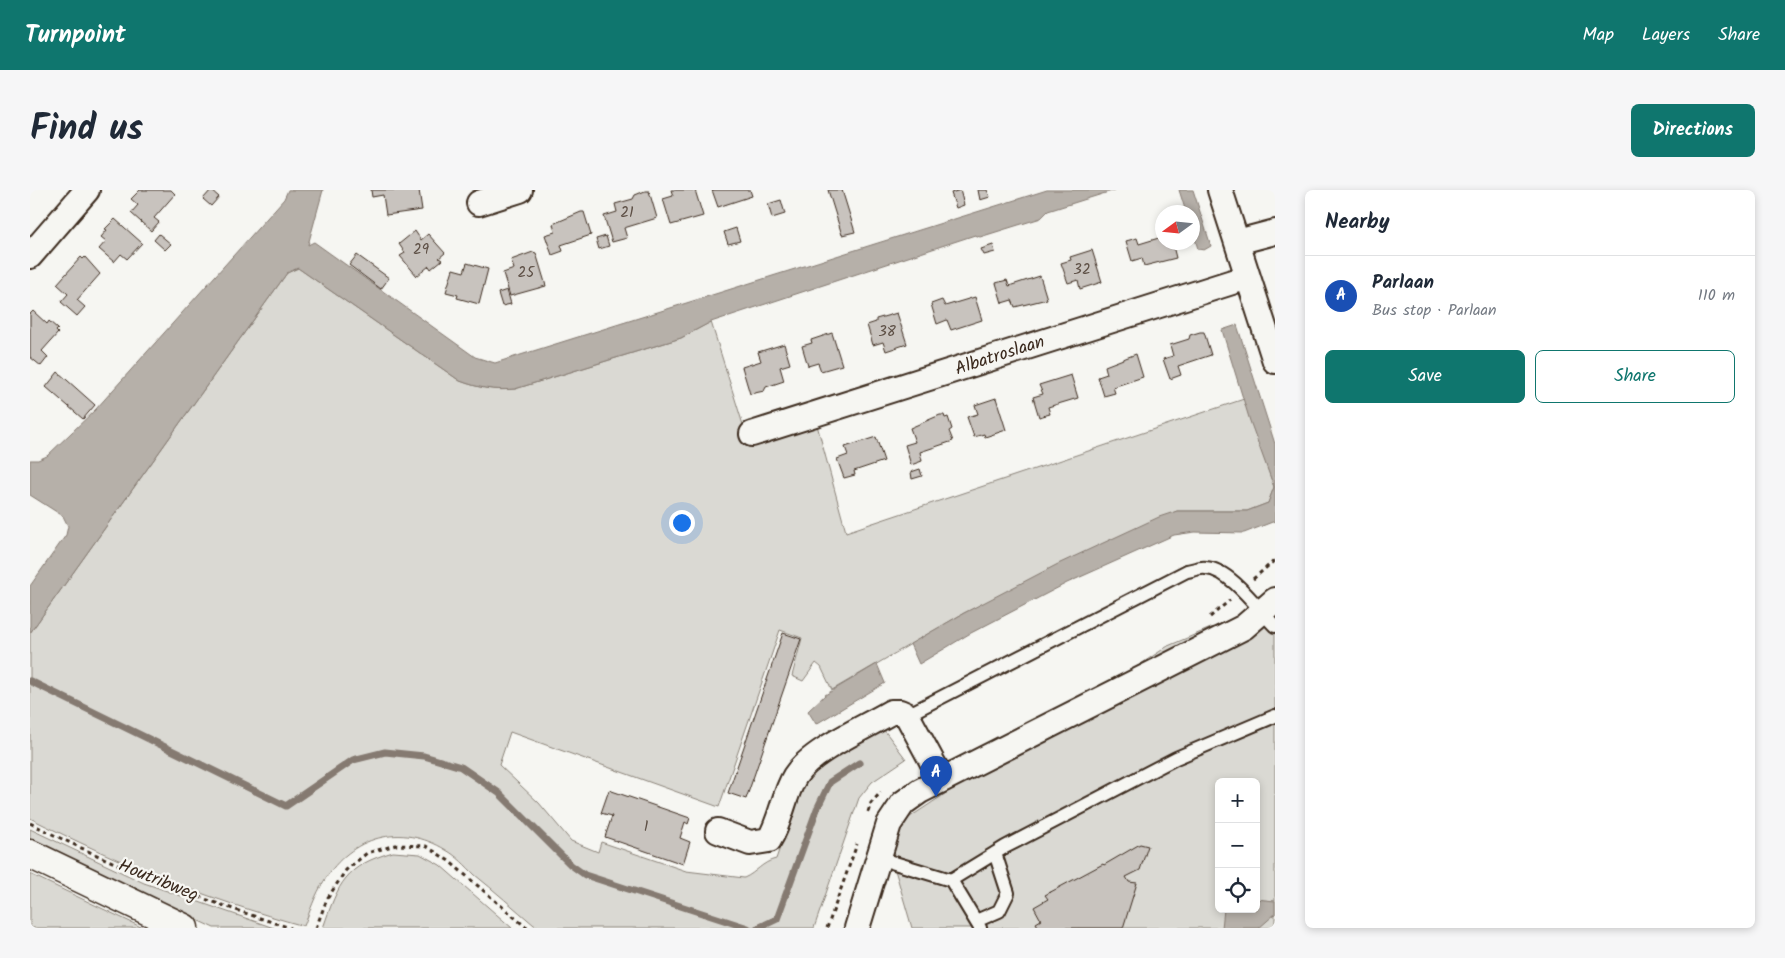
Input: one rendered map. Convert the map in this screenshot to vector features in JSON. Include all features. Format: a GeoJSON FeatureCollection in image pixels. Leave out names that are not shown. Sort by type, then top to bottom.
{"type":"FeatureCollection","features":[{"type":"Feature","properties":{"kind":"main road","name":"Houtribweg"},"geometry":{"type":"LineString","coordinates":[[30,854],[184,928]]}},
{"type":"Feature","properties":{"kind":"street"},"geometry":{"type":"LineString","coordinates":[[30,256],[87,190]]}},
{"type":"Feature","properties":{"kind":"street"},"geometry":{"type":"LineString","coordinates":[[479,203],[520,190]]}},
{"type":"Feature","properties":{"kind":"street"},"geometry":{"type":"LineString","coordinates":[[1220,190],[1275,361]]}},
{"type":"Feature","properties":{"kind":"street"},"geometry":{"type":"LineString","coordinates":[[1237,242],[1275,232]]}},
{"type":"Feature","properties":{"kind":"street","name":"Albatroslaan"},"geometry":{"type":"LineString","coordinates":[[752,434],[1248,277]]}},
{"type":"Feature","properties":{"kind":"street"},"geometry":{"type":"LineString","coordinates":[[857,928],[889,824],[903,803],[942,780],[1270,613]]}},
{"type":"Feature","properties":{"kind":"street"},"geometry":{"type":"LineString","coordinates":[[718,831],[750,844],[769,840],[776,829],[795,777],[810,759],[891,712],[900,712],[907,715],[942,780]]}},
{"type":"Feature","properties":{"kind":"lane"},"geometry":{"type":"LineString","coordinates":[[907,715],[1187,571],[1206,568],[1220,571],[1270,613]]}},
{"type":"Feature","properties":{"kind":"lane"},"geometry":{"type":"LineString","coordinates":[[951,880],[995,853],[1176,758],[1275,716]]}},
{"type":"Feature","properties":{"kind":"lane"},"geometry":{"type":"LineString","coordinates":[[878,858],[951,880],[978,925],[999,911],[1008,893],[995,853]]}},
{"type":"Feature","properties":{"kind":"path","name":"Houtribweg"},"geometry":{"type":"LineString","coordinates":[[30,823],[146,878],[207,901],[291,928]]}},
{"type":"Feature","properties":{"kind":"path"},"geometry":{"type":"LineString","coordinates":[[316,928],[327,899],[346,870],[367,853],[396,845],[426,846],[449,861],[527,928]]}},
{"type":"Feature","properties":{"kind":"shaded area"},"geometry":{"type":"Polygon","coordinates":[[[288,190],[323,190],[308,245],[314,242],[475,357],[495,363],[1047,190],[1115,190],[1048,211],[1041,218],[980,237],[975,235],[711,322],[681,338],[515,389],[487,388],[460,381],[298,268],[287,273],[30,633],[30,586],[66,535],[68,526],[63,516],[30,495],[30,460],[38,460],[47,456],[96,409],[284,199],[288,190]]]}},
{"type":"Feature","properties":{"kind":"shaded area"},"geometry":{"type":"Polygon","coordinates":[[[1179,190],[1193,190],[1198,205],[1184,205],[1179,190]]]}},
{"type":"Feature","properties":{"kind":"shaded area"},"geometry":{"type":"Polygon","coordinates":[[[1200,212],[1211,246],[1204,250],[1200,249],[1200,212]]]}},
{"type":"Feature","properties":{"kind":"shaded area"},"geometry":{"type":"Polygon","coordinates":[[[298,268],[460,381],[501,390],[515,389],[681,338],[711,322],[749,444],[817,425],[846,532],[1244,399],[1274,487],[1268,503],[1247,511],[1177,511],[964,613],[832,690],[821,667],[816,663],[803,681],[792,676],[802,638],[780,630],[719,807],[510,732],[499,765],[539,803],[571,841],[598,852],[601,842],[686,871],[744,878],[771,860],[776,859],[803,781],[814,766],[881,726],[906,759],[872,782],[859,798],[814,928],[541,928],[534,925],[450,852],[429,841],[395,836],[378,838],[348,853],[324,881],[304,926],[233,904],[164,879],[30,818],[30,633],[287,273],[298,268]]]}},
{"type":"Feature","properties":{"kind":"shaded area"},"geometry":{"type":"Polygon","coordinates":[[[1237,325],[1275,444],[1275,521],[1244,533],[1195,532],[1174,535],[1067,583],[969,634],[919,664],[910,644],[964,613],[1058,564],[1159,517],[1177,511],[1247,511],[1268,503],[1274,487],[1250,421],[1222,330],[1237,325]]]}},
{"type":"Feature","properties":{"kind":"shaded area"},"geometry":{"type":"Polygon","coordinates":[[[1275,601],[1275,928],[912,928],[893,863],[898,825],[1168,646],[1275,601]]]}},
{"type":"Feature","properties":{"kind":"shaded area"},"geometry":{"type":"Polygon","coordinates":[[[877,664],[885,683],[816,724],[808,711],[825,695],[877,664]]]}},
{"type":"Feature","properties":{"kind":"shaded area"},"geometry":{"type":"Polygon","coordinates":[[[30,829],[144,883],[274,928],[214,928],[94,872],[30,839],[30,829]]]}},
{"type":"Feature","properties":{"kind":"shaded area"},"geometry":{"type":"Polygon","coordinates":[[[393,852],[420,854],[440,865],[512,928],[323,928],[334,899],[346,878],[364,863],[393,852]]]}},
{"type":"Feature","properties":{"kind":"shaded area"},"geometry":{"type":"Polygon","coordinates":[[[30,874],[143,928],[30,928],[30,874]]]}},
{"type":"Feature","properties":{"kind":"shaded area"},"geometry":{"type":"Polygon","coordinates":[[[1260,899],[1275,901],[1275,914],[1259,928],[1222,928],[1224,913],[1260,913],[1260,899]]]}},
{"type":"Feature","properties":{"kind":"building"},"geometry":{"type":"Polygon","coordinates":[[[140,190],[171,190],[175,194],[154,218],[159,222],[151,231],[131,213],[138,205],[131,199],[140,190]]]}},
{"type":"Feature","properties":{"kind":"building"},"geometry":{"type":"Polygon","coordinates":[[[211,190],[219,197],[211,206],[203,199],[211,190]]]}},
{"type":"Feature","properties":{"kind":"building"},"geometry":{"type":"Polygon","coordinates":[[[371,190],[419,190],[422,210],[386,215],[383,195],[372,197],[371,190]]]}},
{"type":"Feature","properties":{"kind":"building"},"geometry":{"type":"Polygon","coordinates":[[[671,190],[695,190],[703,216],[671,225],[663,199],[673,196],[671,190]]]}},
{"type":"Feature","properties":{"kind":"building"},"geometry":{"type":"Polygon","coordinates":[[[712,190],[750,190],[752,196],[718,207],[712,190]]]}},
{"type":"Feature","properties":{"kind":"building"},"geometry":{"type":"Polygon","coordinates":[[[828,190],[842,190],[855,232],[842,235],[828,190]]]}},
{"type":"Feature","properties":{"kind":"building"},"geometry":{"type":"Polygon","coordinates":[[[960,190],[964,205],[956,208],[951,193],[960,190]]]}},
{"type":"Feature","properties":{"kind":"building"},"geometry":{"type":"Polygon","coordinates":[[[978,190],[987,190],[990,197],[980,200],[978,190]]]}},
{"type":"Feature","properties":{"kind":"building"},"geometry":{"type":"Polygon","coordinates":[[[649,191],[657,218],[624,228],[627,238],[612,242],[604,216],[617,212],[615,204],[633,199],[635,195],[649,191]]]}},
{"type":"Feature","properties":{"kind":"building"},"geometry":{"type":"Polygon","coordinates":[[[781,200],[785,214],[772,218],[768,204],[781,200]]]}},
{"type":"Feature","properties":{"kind":"building"},"geometry":{"type":"Polygon","coordinates":[[[584,212],[591,235],[561,245],[563,251],[552,255],[545,235],[555,232],[553,224],[584,212]]]}},
{"type":"Feature","properties":{"kind":"building"},"geometry":{"type":"Polygon","coordinates":[[[115,219],[142,243],[127,259],[121,254],[114,262],[99,249],[106,241],[101,237],[107,230],[105,229],[115,219]]]}},
{"type":"Feature","properties":{"kind":"building"},"geometry":{"type":"Polygon","coordinates":[[[736,228],[740,241],[728,244],[724,232],[736,228]]]}},
{"type":"Feature","properties":{"kind":"building"},"geometry":{"type":"Polygon","coordinates":[[[415,231],[421,240],[428,234],[445,253],[439,258],[442,260],[431,269],[429,266],[417,276],[400,256],[405,253],[399,244],[415,231]]]}},
{"type":"Feature","properties":{"kind":"building"},"geometry":{"type":"Polygon","coordinates":[[[159,234],[171,244],[165,250],[154,240],[159,234]]]}},
{"type":"Feature","properties":{"kind":"building"},"geometry":{"type":"Polygon","coordinates":[[[606,236],[609,246],[599,249],[596,239],[606,236]]]}},
{"type":"Feature","properties":{"kind":"building"},"geometry":{"type":"Polygon","coordinates":[[[1137,238],[1139,244],[1155,239],[1155,250],[1174,250],[1176,258],[1144,266],[1142,258],[1132,261],[1126,241],[1137,238]]]}},
{"type":"Feature","properties":{"kind":"building"},"geometry":{"type":"Polygon","coordinates":[[[993,245],[995,252],[984,255],[981,249],[993,245]]]}},
{"type":"Feature","properties":{"kind":"building"},"geometry":{"type":"Polygon","coordinates":[[[1092,250],[1102,282],[1080,289],[1078,280],[1068,283],[1061,263],[1071,260],[1070,257],[1092,250]]]}},
{"type":"Feature","properties":{"kind":"building"},"geometry":{"type":"Polygon","coordinates":[[[533,252],[536,253],[546,286],[510,296],[503,273],[514,269],[511,260],[533,252]]]}},
{"type":"Feature","properties":{"kind":"building"},"geometry":{"type":"Polygon","coordinates":[[[357,255],[389,278],[381,289],[349,265],[357,255]]]}},
{"type":"Feature","properties":{"kind":"building"},"geometry":{"type":"Polygon","coordinates":[[[81,257],[83,259],[85,257],[100,274],[77,300],[85,307],[77,316],[61,302],[68,294],[57,284],[81,257]]]}},
{"type":"Feature","properties":{"kind":"building"},"geometry":{"type":"Polygon","coordinates":[[[467,263],[488,269],[479,304],[457,298],[458,295],[446,292],[453,269],[464,272],[467,263]]]}},
{"type":"Feature","properties":{"kind":"building"},"geometry":{"type":"Polygon","coordinates":[[[1040,276],[1047,299],[1015,307],[1012,300],[1002,303],[996,283],[1007,280],[1009,286],[1040,276]]]}},
{"type":"Feature","properties":{"kind":"building"},"geometry":{"type":"Polygon","coordinates":[[[507,290],[511,304],[502,306],[498,293],[507,290]]]}},
{"type":"Feature","properties":{"kind":"building"},"geometry":{"type":"Polygon","coordinates":[[[975,297],[982,320],[951,330],[947,320],[937,324],[931,304],[942,300],[945,306],[975,297]]]}},
{"type":"Feature","properties":{"kind":"building"},"geometry":{"type":"Polygon","coordinates":[[[33,311],[47,324],[49,321],[58,329],[56,331],[58,333],[42,351],[48,357],[41,366],[30,357],[30,314],[33,311]]]}},
{"type":"Feature","properties":{"kind":"building"},"geometry":{"type":"Polygon","coordinates":[[[897,313],[907,344],[886,351],[883,342],[873,345],[867,325],[876,322],[876,319],[897,313]]]}},
{"type":"Feature","properties":{"kind":"building"},"geometry":{"type":"Polygon","coordinates":[[[1204,332],[1211,355],[1178,366],[1181,375],[1170,379],[1163,359],[1173,356],[1170,345],[1189,339],[1190,335],[1204,332]]]}},
{"type":"Feature","properties":{"kind":"building"},"geometry":{"type":"Polygon","coordinates":[[[832,333],[842,365],[821,371],[818,363],[808,366],[802,346],[812,343],[811,340],[832,333]]]}},
{"type":"Feature","properties":{"kind":"building"},"geometry":{"type":"Polygon","coordinates":[[[784,344],[790,364],[780,367],[784,381],[766,387],[764,391],[750,394],[742,367],[761,361],[758,352],[784,344]]]}},
{"type":"Feature","properties":{"kind":"building"},"geometry":{"type":"Polygon","coordinates":[[[1136,354],[1143,377],[1113,387],[1115,393],[1104,396],[1098,377],[1107,374],[1105,366],[1136,354]]]}},
{"type":"Feature","properties":{"kind":"building"},"geometry":{"type":"Polygon","coordinates":[[[58,372],[95,405],[83,419],[46,387],[58,372]]]}},
{"type":"Feature","properties":{"kind":"building"},"geometry":{"type":"Polygon","coordinates":[[[1071,375],[1078,398],[1048,407],[1050,414],[1039,417],[1033,397],[1043,394],[1039,385],[1071,375]]]}},
{"type":"Feature","properties":{"kind":"building"},"geometry":{"type":"Polygon","coordinates":[[[996,398],[1006,430],[985,437],[984,434],[974,437],[967,417],[978,414],[975,405],[996,398]]]}},
{"type":"Feature","properties":{"kind":"building"},"geometry":{"type":"Polygon","coordinates":[[[944,415],[945,418],[948,417],[952,429],[949,431],[953,441],[920,452],[922,461],[911,465],[905,445],[915,442],[910,428],[944,415]]]}},
{"type":"Feature","properties":{"kind":"building"},"geometry":{"type":"Polygon","coordinates":[[[876,437],[884,461],[854,471],[855,475],[844,478],[837,459],[848,455],[845,447],[876,437]]]}},
{"type":"Feature","properties":{"kind":"building"},"geometry":{"type":"Polygon","coordinates":[[[920,469],[922,476],[912,479],[911,472],[920,469]]]}},
{"type":"Feature","properties":{"kind":"building"},"geometry":{"type":"Polygon","coordinates":[[[783,633],[801,639],[746,799],[728,793],[783,633]]]}},
{"type":"Feature","properties":{"kind":"building"},"geometry":{"type":"Polygon","coordinates":[[[609,790],[690,818],[688,824],[685,822],[680,838],[690,842],[683,864],[605,837],[612,816],[601,813],[609,790]]]}},
{"type":"Feature","properties":{"kind":"building"},"geometry":{"type":"Polygon","coordinates":[[[1140,844],[1148,846],[1140,870],[1126,877],[1129,882],[1137,883],[1123,928],[1039,928],[1036,923],[1041,920],[1034,907],[1048,899],[1045,895],[1140,844]]]}},
{"type":"Feature","properties":{"kind":"waterway"},"geometry":{"type":"LineString","coordinates":[[30,681],[286,806],[353,760],[385,752],[424,756],[461,767],[499,793],[571,865],[585,875],[748,928]]}},
{"type":"Feature","properties":{"kind":"waterway"},"geometry":{"type":"LineString","coordinates":[[758,928],[777,919],[817,809],[830,782],[859,763]]}},
{"type":"Feature","properties":{"kind":"place","name":"Parlaan"},"geometry":{"type":"Point","coordinates":[936,797]}}]}
